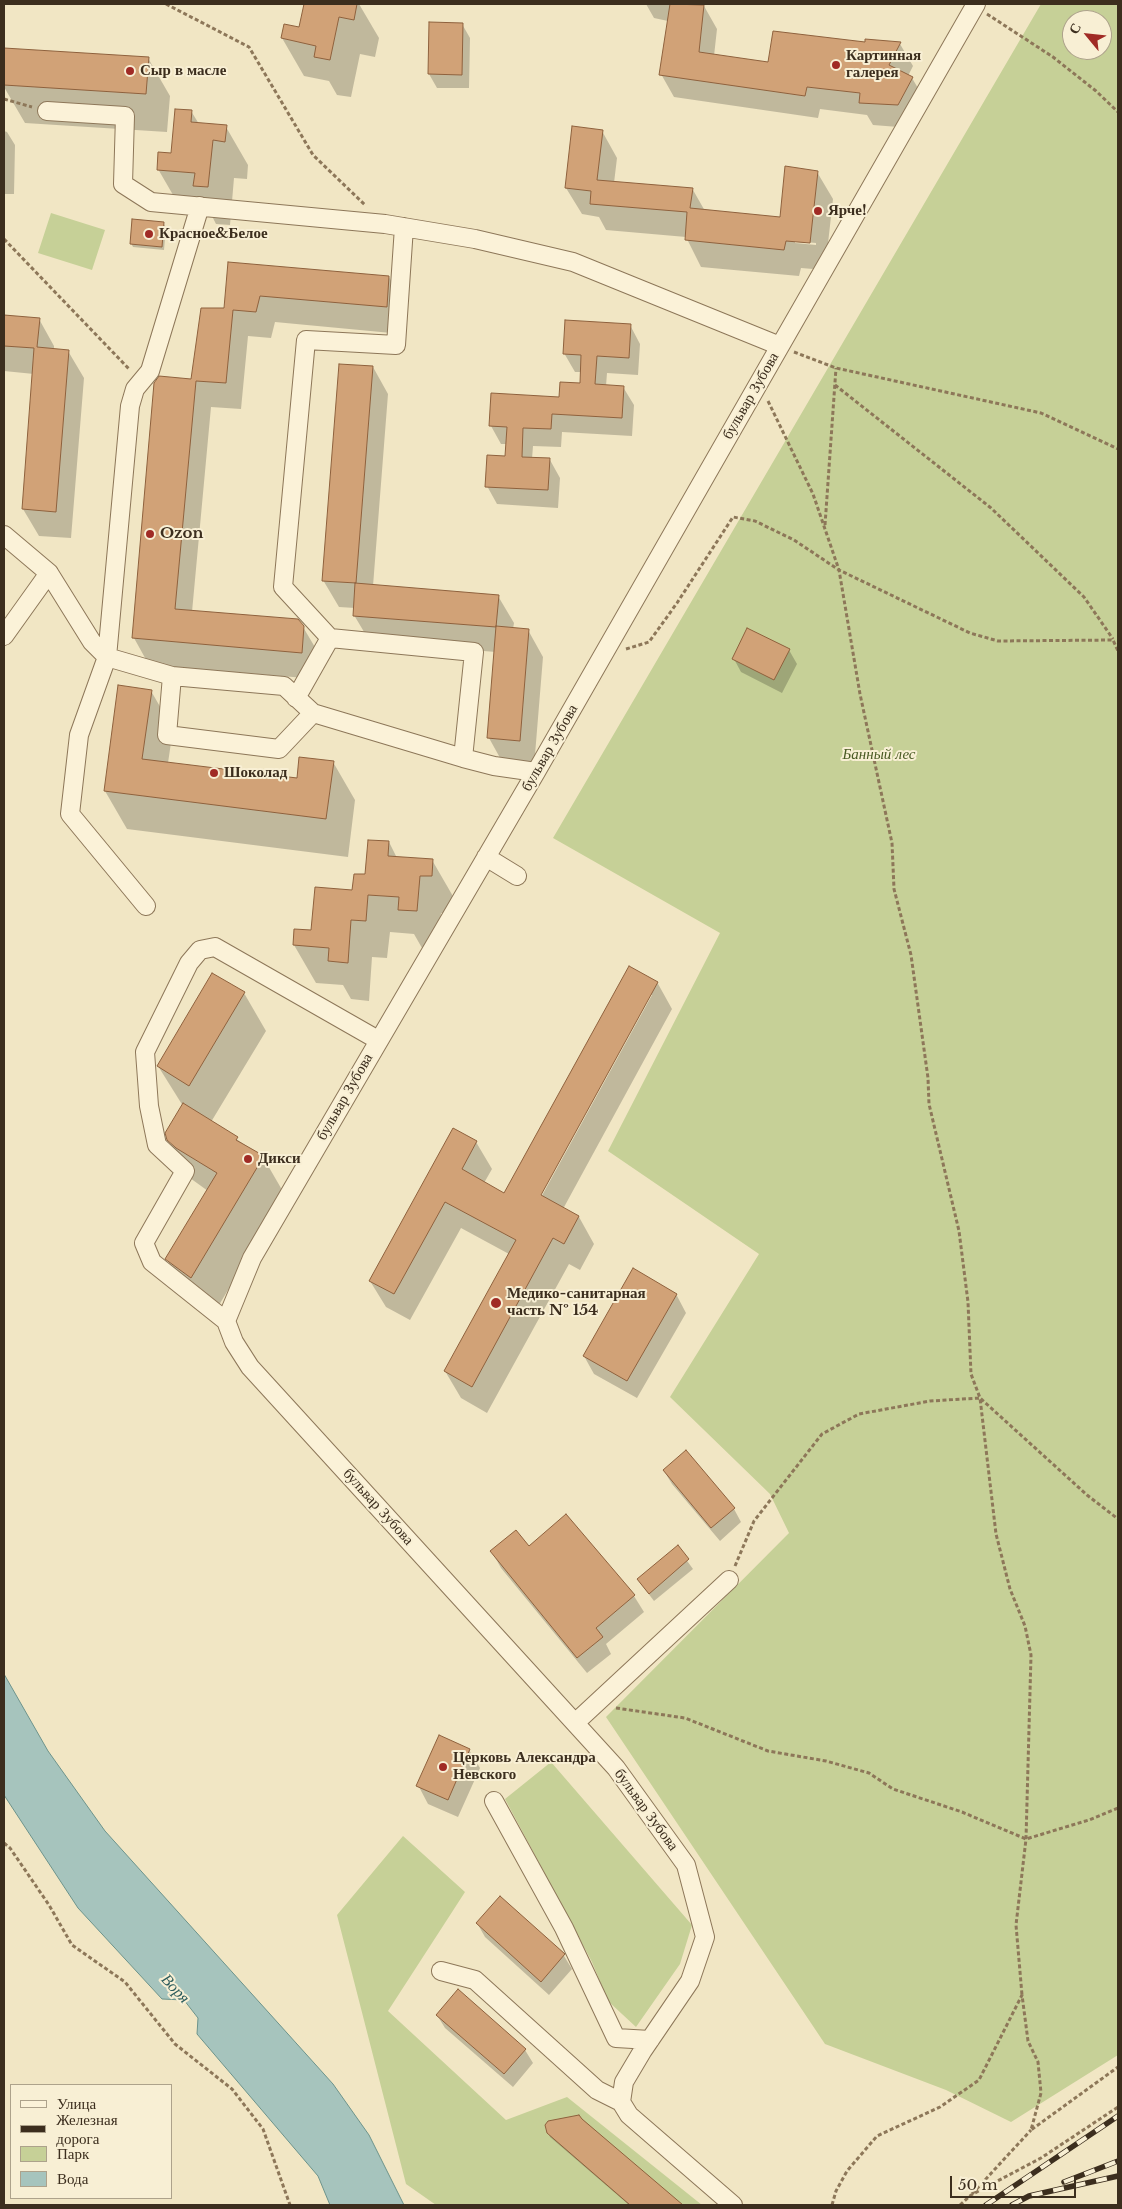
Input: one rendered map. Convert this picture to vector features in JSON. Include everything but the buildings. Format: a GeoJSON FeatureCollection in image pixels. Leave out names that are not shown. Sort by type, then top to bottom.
{"type":"FeatureCollection","features":[{"type":"Feature","properties":{"kind":"street","name":"бульвар Зубова"},"geometry":{"type":"LineString","coordinates":[[621,2102],[624,2082],[690,1981],[705,1937],[686,1865],[616,1768],[250,1367],[234,1342],[226,1322],[252,1258],[536,772],[975,5]]}},
{"type":"Feature","properties":{"kind":"street"},"geometry":{"type":"LineString","coordinates":[[47,111],[125,116],[123,184],[151,202],[386,224],[475,239],[573,262],[780,346]]}},
{"type":"Feature","properties":{"kind":"street"},"geometry":{"type":"LineString","coordinates":[[146,906],[70,814],[79,735],[107,657],[130,406],[135,389],[150,371],[200,206]]}},
{"type":"Feature","properties":{"kind":"street"},"geometry":{"type":"LineString","coordinates":[[404,228],[396,345],[306,340],[283,587],[330,638],[474,652],[463,758]]}},
{"type":"Feature","properties":{"kind":"street"},"geometry":{"type":"LineString","coordinates":[[4,535],[49,573],[92,642],[107,657],[172,676],[284,686],[313,713],[463,758],[494,766],[536,772]]}},
{"type":"Feature","properties":{"kind":"street"},"geometry":{"type":"LineString","coordinates":[[4,636],[49,573]]}},
{"type":"Feature","properties":{"kind":"street"},"geometry":{"type":"LineString","coordinates":[[296,698],[330,638]]}},
{"type":"Feature","properties":{"kind":"street"},"geometry":{"type":"LineString","coordinates":[[172,676],[167,735],[279,749],[313,713]]}},
{"type":"Feature","properties":{"kind":"street"},"geometry":{"type":"LineString","coordinates":[[486,857],[517,876]]}},
{"type":"Feature","properties":{"kind":"street"},"geometry":{"type":"LineString","coordinates":[[226,1322],[152,1262],[144,1243],[184,1171],[157,1145],[149,1106],[145,1052],[189,963],[200,950],[215,947],[378,1040]]}},
{"type":"Feature","properties":{"kind":"street"},"geometry":{"type":"LineString","coordinates":[[575,1723],[729,1580]]}},
{"type":"Feature","properties":{"kind":"street"},"geometry":{"type":"LineString","coordinates":[[494,1801],[564,1928],[616,2038],[650,2040]]}},
{"type":"Feature","properties":{"kind":"street"},"geometry":{"type":"LineString","coordinates":[[441,1971],[476,1980],[597,2090],[621,2102],[629,2115],[733,2205]]}},
{"type":"Feature","properties":{"kind":"path"},"geometry":{"type":"LineString","coordinates":[[166,4],[248,47],[313,155],[386,224]]}},
{"type":"Feature","properties":{"kind":"path"},"geometry":{"type":"LineString","coordinates":[[975,5],[1053,57],[1096,91],[1118,112]]}},
{"type":"Feature","properties":{"kind":"path"},"geometry":{"type":"LineString","coordinates":[[4,99],[47,111]]}},
{"type":"Feature","properties":{"kind":"path"},"geometry":{"type":"LineString","coordinates":[[4,239],[141,381]]}},
{"type":"Feature","properties":{"kind":"path"},"geometry":{"type":"LineString","coordinates":[[780,346],[836,368],[1041,413],[1118,449]]}},
{"type":"Feature","properties":{"kind":"path"},"geometry":{"type":"LineString","coordinates":[[825,528],[836,368]]}},
{"type":"Feature","properties":{"kind":"path"},"geometry":{"type":"LineString","coordinates":[[759,382],[813,494],[839,570],[860,694],[892,843],[894,888],[911,954],[928,1078],[929,1104],[959,1231],[968,1302],[971,1374],[980,1398],[996,1534],[1010,1589],[1025,1626],[1031,1655],[1026,1839],[1016,1925],[1028,2041],[1038,2062],[1041,2093],[1031,2130]]}},
{"type":"Feature","properties":{"kind":"path"},"geometry":{"type":"LineString","coordinates":[[835,384],[991,508],[1084,597],[1113,640],[1118,651]]}},
{"type":"Feature","properties":{"kind":"path"},"geometry":{"type":"LineString","coordinates":[[621,651],[649,642],[733,517],[755,520],[794,540],[839,570],[970,633],[998,641],[1113,640]]}},
{"type":"Feature","properties":{"kind":"path"},"geometry":{"type":"LineString","coordinates":[[729,1580],[754,1521],[822,1434],[859,1414],[930,1401],[980,1398],[1087,1495],[1118,1519]]}},
{"type":"Feature","properties":{"kind":"path"},"geometry":{"type":"LineString","coordinates":[[593,1706],[643,1710],[685,1718],[768,1751],[826,1761],[869,1773],[893,1789],[962,1812],[1026,1839],[1089,1820],[1118,1808]]}},
{"type":"Feature","properties":{"kind":"path"},"geometry":{"type":"LineString","coordinates":[[4,1843],[10,1848],[49,1905],[72,1945],[125,1982],[175,2044],[232,2089],[262,2129],[290,2205]]}},
{"type":"Feature","properties":{"kind":"path"},"geometry":{"type":"LineString","coordinates":[[832,2205],[836,2191],[847,2171],[877,2136],[940,2107],[979,2080],[1022,1995]]}},
{"type":"Feature","properties":{"kind":"path"},"geometry":{"type":"LineString","coordinates":[[960,2205],[1031,2130],[1118,2067]]}},
{"type":"Feature","properties":{"kind":"path"},"geometry":{"type":"LineString","coordinates":[[971,2195],[1041,2158],[1118,2107]]}},
{"type":"Feature","properties":{"kind":"green space","name":"Банный лес"},"geometry":{"type":"Polygon","coordinates":[[[1041,4],[1118,4],[1118,2055],[1011,2122],[946,2090],[825,2044],[606,1717],[789,1533],[770,1494],[670,1397],[759,1254],[608,1151],[720,933],[553,838],[1041,4]]]}},
{"type":"Feature","properties":{"kind":"green space"},"geometry":{"type":"Polygon","coordinates":[[[51,213],[105,230],[92,270],[38,253],[51,213]]]}},
{"type":"Feature","properties":{"kind":"green space"},"geometry":{"type":"Polygon","coordinates":[[[551,1762],[692,1925],[680,1964],[636,2027],[608,2001],[592,1962],[505,1799],[551,1762]]]}},
{"type":"Feature","properties":{"kind":"green space"},"geometry":{"type":"Polygon","coordinates":[[[403,1836],[465,1892],[388,2011],[506,2120],[567,2097],[702,2205],[436,2205],[406,2184],[337,1915],[403,1836]]]}},
{"type":"Feature","properties":{"kind":"water","name":"Воря"},"geometry":{"type":"Polygon","coordinates":[[[4,1674],[48,1751],[105,1831],[333,2084],[369,2135],[404,2205],[330,2205],[318,2176],[197,2034],[198,2018],[184,2000],[162,1999],[78,1908],[4,1795],[4,1674]]]}},
{"type":"Feature","properties":{"kind":"railway"},"geometry":{"type":"LineString","coordinates":[[986,2205],[1118,2116]]}},
{"type":"Feature","properties":{"kind":"railway"},"geometry":{"type":"LineString","coordinates":[[1064,2182],[1118,2161]]}},
{"type":"Feature","properties":{"kind":"railway"},"geometry":{"type":"LineString","coordinates":[[1012,2205],[1029,2196],[1118,2176]]}},
{"type":"Feature","properties":{"kind":"place","name":"Картинная галерея"},"geometry":{"type":"Point","coordinates":[836,65]}},
{"type":"Feature","properties":{"kind":"place","name":"Сыр в масле"},"geometry":{"type":"Point","coordinates":[130,71]}},
{"type":"Feature","properties":{"kind":"place","name":"Ярче!"},"geometry":{"type":"Point","coordinates":[818,211]}},
{"type":"Feature","properties":{"kind":"place","name":"Красное&Белое"},"geometry":{"type":"Point","coordinates":[149,234]}},
{"type":"Feature","properties":{"kind":"place","name":"Ozon"},"geometry":{"type":"Point","coordinates":[150,534]}},
{"type":"Feature","properties":{"kind":"place","name":"Шоколад"},"geometry":{"type":"Point","coordinates":[214,773]}},
{"type":"Feature","properties":{"kind":"place","name":"Дикси"},"geometry":{"type":"Point","coordinates":[248,1159]}},
{"type":"Feature","properties":{"kind":"place","name":"Медико-санитарная часть № 154"},"geometry":{"type":"Point","coordinates":[496,1303]}},
{"type":"Feature","properties":{"kind":"place","name":"Церковь Александра Невского"},"geometry":{"type":"Point","coordinates":[443,1767]}}]}
